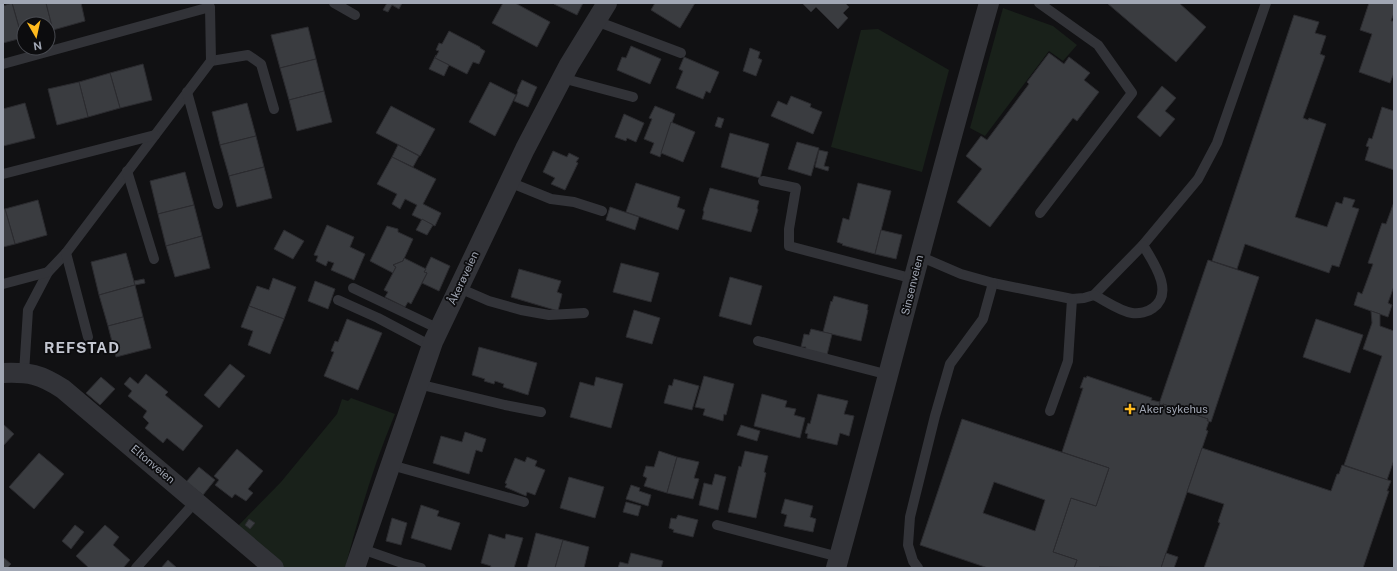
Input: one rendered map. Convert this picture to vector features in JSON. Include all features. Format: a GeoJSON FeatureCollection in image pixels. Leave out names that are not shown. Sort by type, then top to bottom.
{"type":"FeatureCollection","features":[{"type":"Feature","properties":{"kind":"street","name":"Åkerøveien"},"geometry":{"type":"LineString","coordinates":[[356,568],[435,338],[509,182],[562,78],[607,3]]}},
{"type":"Feature","properties":{"kind":"street","name":"Sinsenveien"},"geometry":{"type":"LineString","coordinates":[[838,562],[889,375],[919,256],[989,3]]}},
{"type":"Feature","properties":{"kind":"street","name":"Eltonveien"},"geometry":{"type":"LineString","coordinates":[[3,374],[24,373],[49,380],[63,389],[274,568]]}},
{"type":"Feature","properties":{"kind":"lane"},"geometry":{"type":"LineString","coordinates":[[334,3],[355,15]]}},
{"type":"Feature","properties":{"kind":"lane"},"geometry":{"type":"LineString","coordinates":[[1039,3],[1098,45],[1132,93],[1040,213]]}},
{"type":"Feature","properties":{"kind":"lane"},"geometry":{"type":"LineString","coordinates":[[919,256],[960,274],[993,283],[1072,300],[1084,298],[1094,294],[1143,245],[1198,179],[1217,143],[1266,3]]}},
{"type":"Feature","properties":{"kind":"lane"},"geometry":{"type":"LineString","coordinates":[[3,64],[210,8],[211,61],[66,253],[48,272],[28,310],[24,373]]}},
{"type":"Feature","properties":{"kind":"lane"},"geometry":{"type":"LineString","coordinates":[[596,20],[681,53]]}},
{"type":"Feature","properties":{"kind":"lane"},"geometry":{"type":"LineString","coordinates":[[211,61],[248,56],[261,64],[274,109]]}},
{"type":"Feature","properties":{"kind":"lane"},"geometry":{"type":"LineString","coordinates":[[562,78],[633,98]]}},
{"type":"Feature","properties":{"kind":"lane"},"geometry":{"type":"LineString","coordinates":[[187,92],[218,204]]}},
{"type":"Feature","properties":{"kind":"lane"},"geometry":{"type":"LineString","coordinates":[[3,174],[155,135]]}},
{"type":"Feature","properties":{"kind":"lane"},"geometry":{"type":"LineString","coordinates":[[127,172],[154,259]]}},
{"type":"Feature","properties":{"kind":"lane"},"geometry":{"type":"LineString","coordinates":[[763,181],[796,188],[789,229],[789,246],[914,279]]}},
{"type":"Feature","properties":{"kind":"lane"},"geometry":{"type":"LineString","coordinates":[[509,182],[552,199],[574,202],[602,211]]}},
{"type":"Feature","properties":{"kind":"lane"},"geometry":{"type":"LineString","coordinates":[[1094,294],[1121,310],[1134,314],[1148,311],[1157,305],[1162,295],[1162,284],[1156,268],[1143,245]]}},
{"type":"Feature","properties":{"kind":"lane"},"geometry":{"type":"LineString","coordinates":[[66,253],[88,337]]}},
{"type":"Feature","properties":{"kind":"lane"},"geometry":{"type":"LineString","coordinates":[[3,284],[48,272]]}},
{"type":"Feature","properties":{"kind":"lane"},"geometry":{"type":"LineString","coordinates":[[918,568],[913,561],[908,545],[910,516],[935,416],[950,364],[983,319],[993,283]]}},
{"type":"Feature","properties":{"kind":"lane"},"geometry":{"type":"LineString","coordinates":[[353,288],[435,338]]}},
{"type":"Feature","properties":{"kind":"lane"},"geometry":{"type":"LineString","coordinates":[[458,288],[489,302],[521,310],[549,315],[584,313]]}},
{"type":"Feature","properties":{"kind":"lane"},"geometry":{"type":"LineString","coordinates":[[338,300],[378,318],[435,338]]}},
{"type":"Feature","properties":{"kind":"lane"},"geometry":{"type":"LineString","coordinates":[[1050,411],[1068,361],[1072,300]]}},
{"type":"Feature","properties":{"kind":"lane"},"geometry":{"type":"LineString","coordinates":[[758,341],[889,375]]}},
{"type":"Feature","properties":{"kind":"lane"},"geometry":{"type":"LineString","coordinates":[[418,384],[541,412]]}},
{"type":"Feature","properties":{"kind":"lane"},"geometry":{"type":"LineString","coordinates":[[391,465],[524,502]]}},
{"type":"Feature","properties":{"kind":"lane"},"geometry":{"type":"LineString","coordinates":[[136,568],[196,501]]}},
{"type":"Feature","properties":{"kind":"lane"},"geometry":{"type":"LineString","coordinates":[[717,525],[838,562]]}},
{"type":"Feature","properties":{"kind":"lane"},"geometry":{"type":"LineString","coordinates":[[362,549],[421,568]]}},
{"type":"Feature","properties":{"kind":"shaded area"},"geometry":{"type":"Polygon","coordinates":[[[1003,8],[1053,26],[1077,45],[1063,61],[1049,51],[985,136],[970,128],[1003,8]]]}},
{"type":"Feature","properties":{"kind":"shaded area"},"geometry":{"type":"Polygon","coordinates":[[[878,29],[949,70],[922,172],[831,147],[861,30],[878,29]]]}},
{"type":"Feature","properties":{"kind":"shaded area"},"geometry":{"type":"Polygon","coordinates":[[[351,398],[395,414],[367,490],[345,568],[281,568],[235,529],[281,482],[337,414],[342,399],[348,401],[351,398]]]}},
{"type":"Feature","properties":{"kind":"building"},"geometry":{"type":"Polygon","coordinates":[[[12,3],[46,3],[49,16],[16,16],[12,3]]]}},
{"type":"Feature","properties":{"kind":"building"},"geometry":{"type":"Polygon","coordinates":[[[12,3],[16,17],[16,40],[3,43],[3,6],[12,3]]]}},
{"type":"Feature","properties":{"kind":"building"},"geometry":{"type":"Polygon","coordinates":[[[46,3],[81,3],[85,21],[56,29],[56,16],[49,16],[46,3]]]}},
{"type":"Feature","properties":{"kind":"building"},"geometry":{"type":"Polygon","coordinates":[[[387,3],[402,3],[399,9],[392,5],[388,12],[383,10],[387,3]]]}},
{"type":"Feature","properties":{"kind":"building"},"geometry":{"type":"Polygon","coordinates":[[[503,3],[515,3],[550,22],[537,47],[492,23],[503,3]]]}},
{"type":"Feature","properties":{"kind":"building"},"geometry":{"type":"Polygon","coordinates":[[[583,3],[577,15],[554,4],[583,3]]]}},
{"type":"Feature","properties":{"kind":"building"},"geometry":{"type":"Polygon","coordinates":[[[655,3],[695,3],[680,28],[651,10],[655,3]]]}},
{"type":"Feature","properties":{"kind":"building"},"geometry":{"type":"Polygon","coordinates":[[[802,3],[845,3],[849,7],[843,13],[848,18],[838,29],[816,7],[811,12],[802,3]]]}},
{"type":"Feature","properties":{"kind":"building"},"geometry":{"type":"Polygon","coordinates":[[[1107,3],[1179,3],[1206,27],[1176,62],[1107,3]]]}},
{"type":"Feature","properties":{"kind":"building"},"geometry":{"type":"Polygon","coordinates":[[[1369,3],[1394,3],[1394,13],[1391,21],[1394,21],[1394,73],[1390,83],[1359,72],[1372,34],[1360,30],[1369,3]]]}},
{"type":"Feature","properties":{"kind":"building"},"geometry":{"type":"Polygon","coordinates":[[[1294,15],[1319,22],[1315,33],[1326,36],[1320,54],[1325,56],[1303,118],[1308,120],[1309,118],[1326,124],[1295,217],[1327,227],[1336,202],[1342,204],[1344,197],[1355,200],[1352,207],[1359,209],[1339,267],[1332,265],[1329,273],[1245,244],[1237,269],[1212,261],[1294,15]]]}},
{"type":"Feature","properties":{"kind":"building"},"geometry":{"type":"Polygon","coordinates":[[[308,27],[316,59],[280,68],[271,35],[308,27]]]}},
{"type":"Feature","properties":{"kind":"building"},"geometry":{"type":"Polygon","coordinates":[[[449,31],[485,51],[479,64],[473,62],[467,74],[435,58],[439,51],[436,50],[439,43],[442,44],[449,31]]]}},
{"type":"Feature","properties":{"kind":"building"},"geometry":{"type":"Polygon","coordinates":[[[631,46],[661,59],[650,84],[617,70],[622,57],[626,58],[631,46]]]}},
{"type":"Feature","properties":{"kind":"building"},"geometry":{"type":"Polygon","coordinates":[[[750,48],[760,52],[758,58],[762,60],[756,76],[743,71],[750,48]]]}},
{"type":"Feature","properties":{"kind":"building"},"geometry":{"type":"Polygon","coordinates":[[[1049,53],[1064,64],[1069,57],[1090,73],[1084,80],[1099,92],[1077,121],[1073,118],[990,227],[957,202],[982,169],[966,156],[981,136],[987,140],[1029,84],[1027,82],[1049,53]]]}},
{"type":"Feature","properties":{"kind":"building"},"geometry":{"type":"Polygon","coordinates":[[[436,55],[435,58],[449,65],[444,76],[429,69],[436,55]]]}},
{"type":"Feature","properties":{"kind":"building"},"geometry":{"type":"Polygon","coordinates":[[[684,57],[719,72],[710,93],[706,91],[703,99],[676,88],[683,71],[679,69],[684,57]]]}},
{"type":"Feature","properties":{"kind":"building"},"geometry":{"type":"Polygon","coordinates":[[[316,59],[324,91],[289,100],[280,68],[316,59]]]}},
{"type":"Feature","properties":{"kind":"building"},"geometry":{"type":"Polygon","coordinates":[[[143,64],[152,100],[120,108],[110,73],[143,64]]]}},
{"type":"Feature","properties":{"kind":"building"},"geometry":{"type":"Polygon","coordinates":[[[110,73],[120,108],[88,117],[79,82],[110,73]]]}},
{"type":"Feature","properties":{"kind":"building"},"geometry":{"type":"Polygon","coordinates":[[[522,80],[537,87],[528,107],[514,101],[522,80]]]}},
{"type":"Feature","properties":{"kind":"building"},"geometry":{"type":"Polygon","coordinates":[[[79,82],[88,117],[57,125],[48,89],[79,82]]]}},
{"type":"Feature","properties":{"kind":"building"},"geometry":{"type":"Polygon","coordinates":[[[490,82],[516,95],[495,136],[469,122],[490,82]]]}},
{"type":"Feature","properties":{"kind":"building"},"geometry":{"type":"Polygon","coordinates":[[[1162,86],[1176,98],[1165,111],[1175,119],[1160,137],[1137,117],[1162,86]]]}},
{"type":"Feature","properties":{"kind":"building"},"geometry":{"type":"Polygon","coordinates":[[[324,91],[332,122],[297,131],[289,100],[324,91]]]}},
{"type":"Feature","properties":{"kind":"building"},"geometry":{"type":"Polygon","coordinates":[[[791,96],[811,104],[810,107],[822,112],[813,134],[771,116],[778,101],[787,105],[791,96]]]}},
{"type":"Feature","properties":{"kind":"building"},"geometry":{"type":"Polygon","coordinates":[[[25,103],[35,138],[3,146],[3,109],[25,103]]]}},
{"type":"Feature","properties":{"kind":"building"},"geometry":{"type":"Polygon","coordinates":[[[247,103],[256,136],[220,145],[212,112],[247,103]]]}},
{"type":"Feature","properties":{"kind":"building"},"geometry":{"type":"Polygon","coordinates":[[[391,106],[435,129],[420,156],[376,133],[391,106]]]}},
{"type":"Feature","properties":{"kind":"building"},"geometry":{"type":"Polygon","coordinates":[[[655,106],[675,114],[660,157],[650,153],[654,143],[644,139],[652,119],[649,118],[655,106]]]}},
{"type":"Feature","properties":{"kind":"building"},"geometry":{"type":"Polygon","coordinates":[[[1382,107],[1394,111],[1394,170],[1365,160],[1369,147],[1366,146],[1369,138],[1372,139],[1382,107]]]}},
{"type":"Feature","properties":{"kind":"building"},"geometry":{"type":"Polygon","coordinates":[[[624,114],[644,123],[636,142],[627,138],[626,141],[615,137],[624,114]]]}},
{"type":"Feature","properties":{"kind":"building"},"geometry":{"type":"Polygon","coordinates":[[[718,117],[724,119],[721,128],[715,126],[718,117]]]}},
{"type":"Feature","properties":{"kind":"building"},"geometry":{"type":"Polygon","coordinates":[[[671,122],[695,132],[683,162],[661,153],[671,122]]]}},
{"type":"Feature","properties":{"kind":"building"},"geometry":{"type":"Polygon","coordinates":[[[730,133],[769,144],[760,178],[721,167],[730,133]]]}},
{"type":"Feature","properties":{"kind":"building"},"geometry":{"type":"Polygon","coordinates":[[[256,136],[264,167],[229,176],[220,145],[256,136]]]}},
{"type":"Feature","properties":{"kind":"building"},"geometry":{"type":"Polygon","coordinates":[[[797,142],[819,148],[811,176],[788,169],[797,142]]]}},
{"type":"Feature","properties":{"kind":"building"},"geometry":{"type":"Polygon","coordinates":[[[398,145],[419,156],[413,167],[392,157],[398,145]]]}},
{"type":"Feature","properties":{"kind":"building"},"geometry":{"type":"Polygon","coordinates":[[[819,150],[828,152],[824,166],[829,167],[828,171],[815,167],[819,150]]]}},
{"type":"Feature","properties":{"kind":"building"},"geometry":{"type":"Polygon","coordinates":[[[553,151],[567,157],[569,153],[579,158],[565,190],[551,184],[555,178],[543,172],[553,151]]]}},
{"type":"Feature","properties":{"kind":"building"},"geometry":{"type":"Polygon","coordinates":[[[392,157],[436,179],[423,204],[441,213],[435,226],[412,215],[417,205],[405,199],[400,209],[392,204],[397,194],[377,184],[392,157]]]}},
{"type":"Feature","properties":{"kind":"building"},"geometry":{"type":"Polygon","coordinates":[[[264,167],[272,198],[237,207],[229,176],[264,167]]]}},
{"type":"Feature","properties":{"kind":"building"},"geometry":{"type":"Polygon","coordinates":[[[185,172],[194,205],[158,214],[150,181],[185,172]]]}},
{"type":"Feature","properties":{"kind":"building"},"geometry":{"type":"Polygon","coordinates":[[[636,183],[680,197],[677,207],[685,210],[678,230],[626,212],[636,183]]]}},
{"type":"Feature","properties":{"kind":"building"},"geometry":{"type":"Polygon","coordinates":[[[858,183],[891,191],[875,254],[842,245],[843,244],[837,242],[843,218],[849,220],[858,183]]]}},
{"type":"Feature","properties":{"kind":"building"},"geometry":{"type":"Polygon","coordinates":[[[710,188],[759,201],[757,208],[758,210],[751,232],[702,219],[704,212],[703,210],[710,188]]]}},
{"type":"Feature","properties":{"kind":"building"},"geometry":{"type":"Polygon","coordinates":[[[38,200],[47,235],[15,244],[5,209],[38,200]]]}},
{"type":"Feature","properties":{"kind":"building"},"geometry":{"type":"Polygon","coordinates":[[[1394,202],[1394,286],[1388,303],[1392,305],[1388,317],[1354,305],[1358,292],[1362,294],[1373,264],[1368,263],[1382,223],[1386,224],[1394,202]]]}},
{"type":"Feature","properties":{"kind":"building"},"geometry":{"type":"Polygon","coordinates":[[[194,205],[202,236],[166,246],[158,214],[194,205]]]}},
{"type":"Feature","properties":{"kind":"building"},"geometry":{"type":"Polygon","coordinates":[[[610,207],[639,217],[635,230],[606,220],[610,207]]]}},
{"type":"Feature","properties":{"kind":"building"},"geometry":{"type":"Polygon","coordinates":[[[3,209],[5,209],[15,244],[3,247],[3,209]]]}},
{"type":"Feature","properties":{"kind":"building"},"geometry":{"type":"Polygon","coordinates":[[[422,219],[433,225],[427,235],[416,230],[422,219]]]}},
{"type":"Feature","properties":{"kind":"building"},"geometry":{"type":"Polygon","coordinates":[[[327,225],[354,237],[350,247],[365,254],[354,280],[331,270],[334,263],[328,261],[326,266],[316,261],[318,256],[314,255],[327,225]]]}},
{"type":"Feature","properties":{"kind":"building"},"geometry":{"type":"Polygon","coordinates":[[[387,226],[398,229],[398,232],[413,239],[403,261],[393,265],[396,267],[393,273],[370,261],[387,226]]]}},
{"type":"Feature","properties":{"kind":"building"},"geometry":{"type":"Polygon","coordinates":[[[284,230],[304,241],[293,259],[274,249],[284,230]]]}},
{"type":"Feature","properties":{"kind":"building"},"geometry":{"type":"Polygon","coordinates":[[[881,230],[902,235],[896,259],[875,254],[881,230]]]}},
{"type":"Feature","properties":{"kind":"building"},"geometry":{"type":"Polygon","coordinates":[[[202,236],[210,268],[175,277],[166,246],[202,236]]]}},
{"type":"Feature","properties":{"kind":"building"},"geometry":{"type":"Polygon","coordinates":[[[126,253],[135,285],[99,295],[91,262],[126,253]]]}},
{"type":"Feature","properties":{"kind":"building"},"geometry":{"type":"Polygon","coordinates":[[[431,257],[450,266],[439,291],[422,283],[427,273],[424,272],[431,257]]]}},
{"type":"Feature","properties":{"kind":"building"},"geometry":{"type":"Polygon","coordinates":[[[404,258],[426,269],[424,272],[427,273],[411,304],[408,302],[405,307],[385,297],[388,292],[384,290],[396,267],[393,265],[403,261],[404,258]]]}},
{"type":"Feature","properties":{"kind":"building"},"geometry":{"type":"Polygon","coordinates":[[[1208,260],[1259,277],[1211,422],[1207,421],[1208,419],[1159,404],[1208,260]]]}},
{"type":"Feature","properties":{"kind":"building"},"geometry":{"type":"Polygon","coordinates":[[[621,263],[659,273],[651,302],[613,292],[621,263]]]}},
{"type":"Feature","properties":{"kind":"building"},"geometry":{"type":"Polygon","coordinates":[[[519,269],[561,281],[557,292],[562,294],[558,311],[511,297],[519,269]]]}},
{"type":"Feature","properties":{"kind":"building"},"geometry":{"type":"Polygon","coordinates":[[[730,277],[762,286],[751,325],[719,316],[730,277]]]}},
{"type":"Feature","properties":{"kind":"building"},"geometry":{"type":"Polygon","coordinates":[[[273,278],[296,287],[284,319],[249,306],[257,286],[269,290],[273,278]]]}},
{"type":"Feature","properties":{"kind":"building"},"geometry":{"type":"Polygon","coordinates":[[[144,279],[145,283],[135,285],[134,281],[144,279]]]}},
{"type":"Feature","properties":{"kind":"building"},"geometry":{"type":"Polygon","coordinates":[[[315,281],[335,289],[328,309],[308,301],[315,281]]]}},
{"type":"Feature","properties":{"kind":"building"},"geometry":{"type":"Polygon","coordinates":[[[135,285],[143,317],[108,326],[99,295],[135,285]]]}},
{"type":"Feature","properties":{"kind":"building"},"geometry":{"type":"Polygon","coordinates":[[[834,296],[868,305],[861,341],[823,332],[831,301],[832,302],[834,296]]]}},
{"type":"Feature","properties":{"kind":"building"},"geometry":{"type":"Polygon","coordinates":[[[249,306],[284,319],[270,354],[248,345],[253,331],[241,327],[249,306]]]}},
{"type":"Feature","properties":{"kind":"building"},"geometry":{"type":"Polygon","coordinates":[[[634,310],[660,318],[652,344],[626,337],[634,310]]]}},
{"type":"Feature","properties":{"kind":"building"},"geometry":{"type":"Polygon","coordinates":[[[1371,311],[1380,314],[1380,326],[1394,331],[1394,460],[1387,480],[1344,465],[1382,356],[1363,349],[1372,323],[1371,311]]]}},
{"type":"Feature","properties":{"kind":"building"},"geometry":{"type":"Polygon","coordinates":[[[143,317],[151,348],[116,357],[108,326],[143,317]]]}},
{"type":"Feature","properties":{"kind":"building"},"geometry":{"type":"Polygon","coordinates":[[[347,319],[382,333],[358,390],[324,376],[334,352],[331,351],[335,341],[338,342],[347,319]]]}},
{"type":"Feature","properties":{"kind":"building"},"geometry":{"type":"Polygon","coordinates":[[[1316,319],[1363,335],[1350,373],[1303,357],[1316,319]]]}},
{"type":"Feature","properties":{"kind":"building"},"geometry":{"type":"Polygon","coordinates":[[[811,329],[832,334],[827,355],[805,349],[806,347],[801,347],[804,334],[809,335],[811,329]]]}},
{"type":"Feature","properties":{"kind":"building"},"geometry":{"type":"Polygon","coordinates":[[[479,347],[537,363],[528,395],[503,387],[504,384],[495,381],[494,384],[484,381],[485,379],[472,375],[479,347]]]}},
{"type":"Feature","properties":{"kind":"building"},"geometry":{"type":"Polygon","coordinates":[[[230,364],[245,376],[219,408],[204,395],[230,364]]]}},
{"type":"Feature","properties":{"kind":"building"},"geometry":{"type":"Polygon","coordinates":[[[146,374],[168,392],[165,395],[203,426],[183,451],[167,438],[163,443],[145,428],[149,423],[143,417],[147,411],[128,396],[132,391],[124,384],[130,377],[138,384],[146,374]]]}},
{"type":"Feature","properties":{"kind":"building"},"geometry":{"type":"Polygon","coordinates":[[[704,376],[734,384],[723,421],[703,415],[705,409],[695,407],[704,376]]]}},
{"type":"Feature","properties":{"kind":"building"},"geometry":{"type":"Polygon","coordinates":[[[1087,376],[1152,398],[1151,400],[1160,402],[1159,404],[1163,406],[1163,404],[1208,419],[1207,421],[1209,421],[1206,430],[1208,431],[1161,568],[1074,568],[1077,560],[1053,552],[1071,498],[1096,506],[1109,468],[1062,452],[1083,388],[1080,388],[1084,377],[1086,378],[1087,376]]]}},
{"type":"Feature","properties":{"kind":"building"},"geometry":{"type":"Polygon","coordinates":[[[101,377],[115,389],[100,405],[86,393],[101,377]]]}},
{"type":"Feature","properties":{"kind":"building"},"geometry":{"type":"Polygon","coordinates":[[[596,377],[623,384],[611,428],[570,417],[580,382],[594,386],[596,377]]]}},
{"type":"Feature","properties":{"kind":"building"},"geometry":{"type":"Polygon","coordinates":[[[674,379],[699,386],[692,410],[664,403],[669,385],[672,386],[674,379]]]}},
{"type":"Feature","properties":{"kind":"building"},"geometry":{"type":"Polygon","coordinates":[[[762,394],[787,401],[785,407],[796,409],[794,415],[805,418],[800,438],[754,426],[762,394]]]}},
{"type":"Feature","properties":{"kind":"building"},"geometry":{"type":"Polygon","coordinates":[[[818,394],[848,401],[844,414],[854,416],[849,436],[840,433],[837,445],[807,438],[808,434],[805,433],[808,423],[810,424],[818,394]]]}},
{"type":"Feature","properties":{"kind":"building"},"geometry":{"type":"Polygon","coordinates":[[[962,419],[1109,468],[1096,506],[1071,498],[1053,552],[1077,560],[1074,568],[988,568],[920,545],[962,419]],[[994,482],[983,513],[1035,531],[1045,500],[994,482]]]}},
{"type":"Feature","properties":{"kind":"building"},"geometry":{"type":"Polygon","coordinates":[[[3,424],[14,434],[3,446],[3,424]]]}},
{"type":"Feature","properties":{"kind":"building"},"geometry":{"type":"Polygon","coordinates":[[[741,425],[760,431],[757,441],[737,435],[741,425]]]}},
{"type":"Feature","properties":{"kind":"building"},"geometry":{"type":"Polygon","coordinates":[[[465,432],[486,439],[482,452],[476,450],[469,474],[433,463],[441,436],[462,442],[465,432]]]}},
{"type":"Feature","properties":{"kind":"building"},"geometry":{"type":"Polygon","coordinates":[[[1202,448],[1331,491],[1342,465],[1391,481],[1363,568],[1204,568],[1220,523],[1218,522],[1224,504],[1187,492],[1202,448]]]}},
{"type":"Feature","properties":{"kind":"building"},"geometry":{"type":"Polygon","coordinates":[[[237,449],[263,471],[248,489],[253,493],[246,501],[235,494],[232,498],[215,485],[219,480],[214,476],[237,449]]]}},
{"type":"Feature","properties":{"kind":"building"},"geometry":{"type":"Polygon","coordinates":[[[659,451],[677,457],[667,493],[644,486],[647,478],[643,476],[646,466],[654,467],[659,451]]]}},
{"type":"Feature","properties":{"kind":"building"},"geometry":{"type":"Polygon","coordinates":[[[745,451],[768,456],[764,472],[766,473],[756,518],[728,512],[739,466],[741,467],[745,451]]]}},
{"type":"Feature","properties":{"kind":"building"},"geometry":{"type":"Polygon","coordinates":[[[39,453],[64,474],[34,509],[9,487],[39,453]]]}},
{"type":"Feature","properties":{"kind":"building"},"geometry":{"type":"Polygon","coordinates":[[[527,457],[537,461],[535,466],[545,470],[535,495],[527,492],[526,496],[505,487],[507,484],[505,483],[515,458],[525,462],[527,457]]]}},
{"type":"Feature","properties":{"kind":"building"},"geometry":{"type":"Polygon","coordinates":[[[677,457],[699,462],[694,478],[699,479],[693,499],[667,493],[677,457]]]}},
{"type":"Feature","properties":{"kind":"building"},"geometry":{"type":"Polygon","coordinates":[[[199,467],[215,480],[203,495],[186,482],[199,467]]]}},
{"type":"Feature","properties":{"kind":"building"},"geometry":{"type":"Polygon","coordinates":[[[715,474],[726,477],[718,510],[699,505],[704,483],[712,485],[715,474]]]}},
{"type":"Feature","properties":{"kind":"building"},"geometry":{"type":"Polygon","coordinates":[[[569,477],[604,487],[595,518],[560,508],[569,477]]]}},
{"type":"Feature","properties":{"kind":"building"},"geometry":{"type":"Polygon","coordinates":[[[631,485],[640,488],[639,491],[651,495],[648,506],[626,499],[631,485]]]}},
{"type":"Feature","properties":{"kind":"building"},"geometry":{"type":"Polygon","coordinates":[[[785,499],[813,506],[810,517],[816,519],[813,532],[784,526],[787,515],[781,513],[785,499]]]}},
{"type":"Feature","properties":{"kind":"building"},"geometry":{"type":"Polygon","coordinates":[[[626,502],[641,506],[638,516],[623,512],[626,502]]]}},
{"type":"Feature","properties":{"kind":"building"},"geometry":{"type":"Polygon","coordinates":[[[421,505],[439,511],[437,516],[460,523],[451,550],[411,538],[421,505]]]}},
{"type":"Feature","properties":{"kind":"building"},"geometry":{"type":"Polygon","coordinates":[[[678,515],[698,520],[693,537],[673,532],[674,530],[669,528],[671,518],[676,519],[678,515]]]}},
{"type":"Feature","properties":{"kind":"building"},"geometry":{"type":"Polygon","coordinates":[[[392,518],[407,523],[401,545],[386,541],[392,518]]]}},
{"type":"Feature","properties":{"kind":"building"},"geometry":{"type":"Polygon","coordinates":[[[249,519],[255,523],[250,529],[245,525],[249,519]]]}},
{"type":"Feature","properties":{"kind":"building"},"geometry":{"type":"Polygon","coordinates":[[[75,525],[84,532],[71,549],[62,541],[75,525]]]}},
{"type":"Feature","properties":{"kind":"building"},"geometry":{"type":"Polygon","coordinates":[[[105,525],[119,537],[113,545],[130,560],[123,568],[89,568],[76,556],[105,525]]]}},
{"type":"Feature","properties":{"kind":"building"},"geometry":{"type":"Polygon","coordinates":[[[536,533],[563,540],[555,568],[527,568],[536,533]]]}},
{"type":"Feature","properties":{"kind":"building"},"geometry":{"type":"Polygon","coordinates":[[[489,534],[505,539],[506,534],[523,538],[514,568],[490,568],[491,566],[481,563],[489,534]]]}},
{"type":"Feature","properties":{"kind":"building"},"geometry":{"type":"Polygon","coordinates":[[[563,540],[589,547],[584,568],[555,568],[563,540]]]}},
{"type":"Feature","properties":{"kind":"building"},"geometry":{"type":"Polygon","coordinates":[[[631,553],[663,561],[661,568],[618,568],[620,562],[628,564],[631,553]]]}},
{"type":"Feature","properties":{"kind":"building"},"geometry":{"type":"Polygon","coordinates":[[[1166,553],[1178,557],[1174,568],[1161,568],[1166,553]]]}},
{"type":"Feature","properties":{"kind":"building"},"geometry":{"type":"Polygon","coordinates":[[[3,557],[11,564],[7,568],[3,568],[3,557]]]}},
{"type":"Feature","properties":{"kind":"building"},"geometry":{"type":"Polygon","coordinates":[[[168,560],[177,568],[161,568],[168,560]]]}},
{"type":"Feature","properties":{"kind":"place","name":"Aker sykehus"},"geometry":{"type":"Point","coordinates":[1130,409]}},
{"type":"Feature","properties":{"kind":"district","name":"REFSTAD"},"geometry":{"type":"Point","coordinates":[82,348]}}]}
